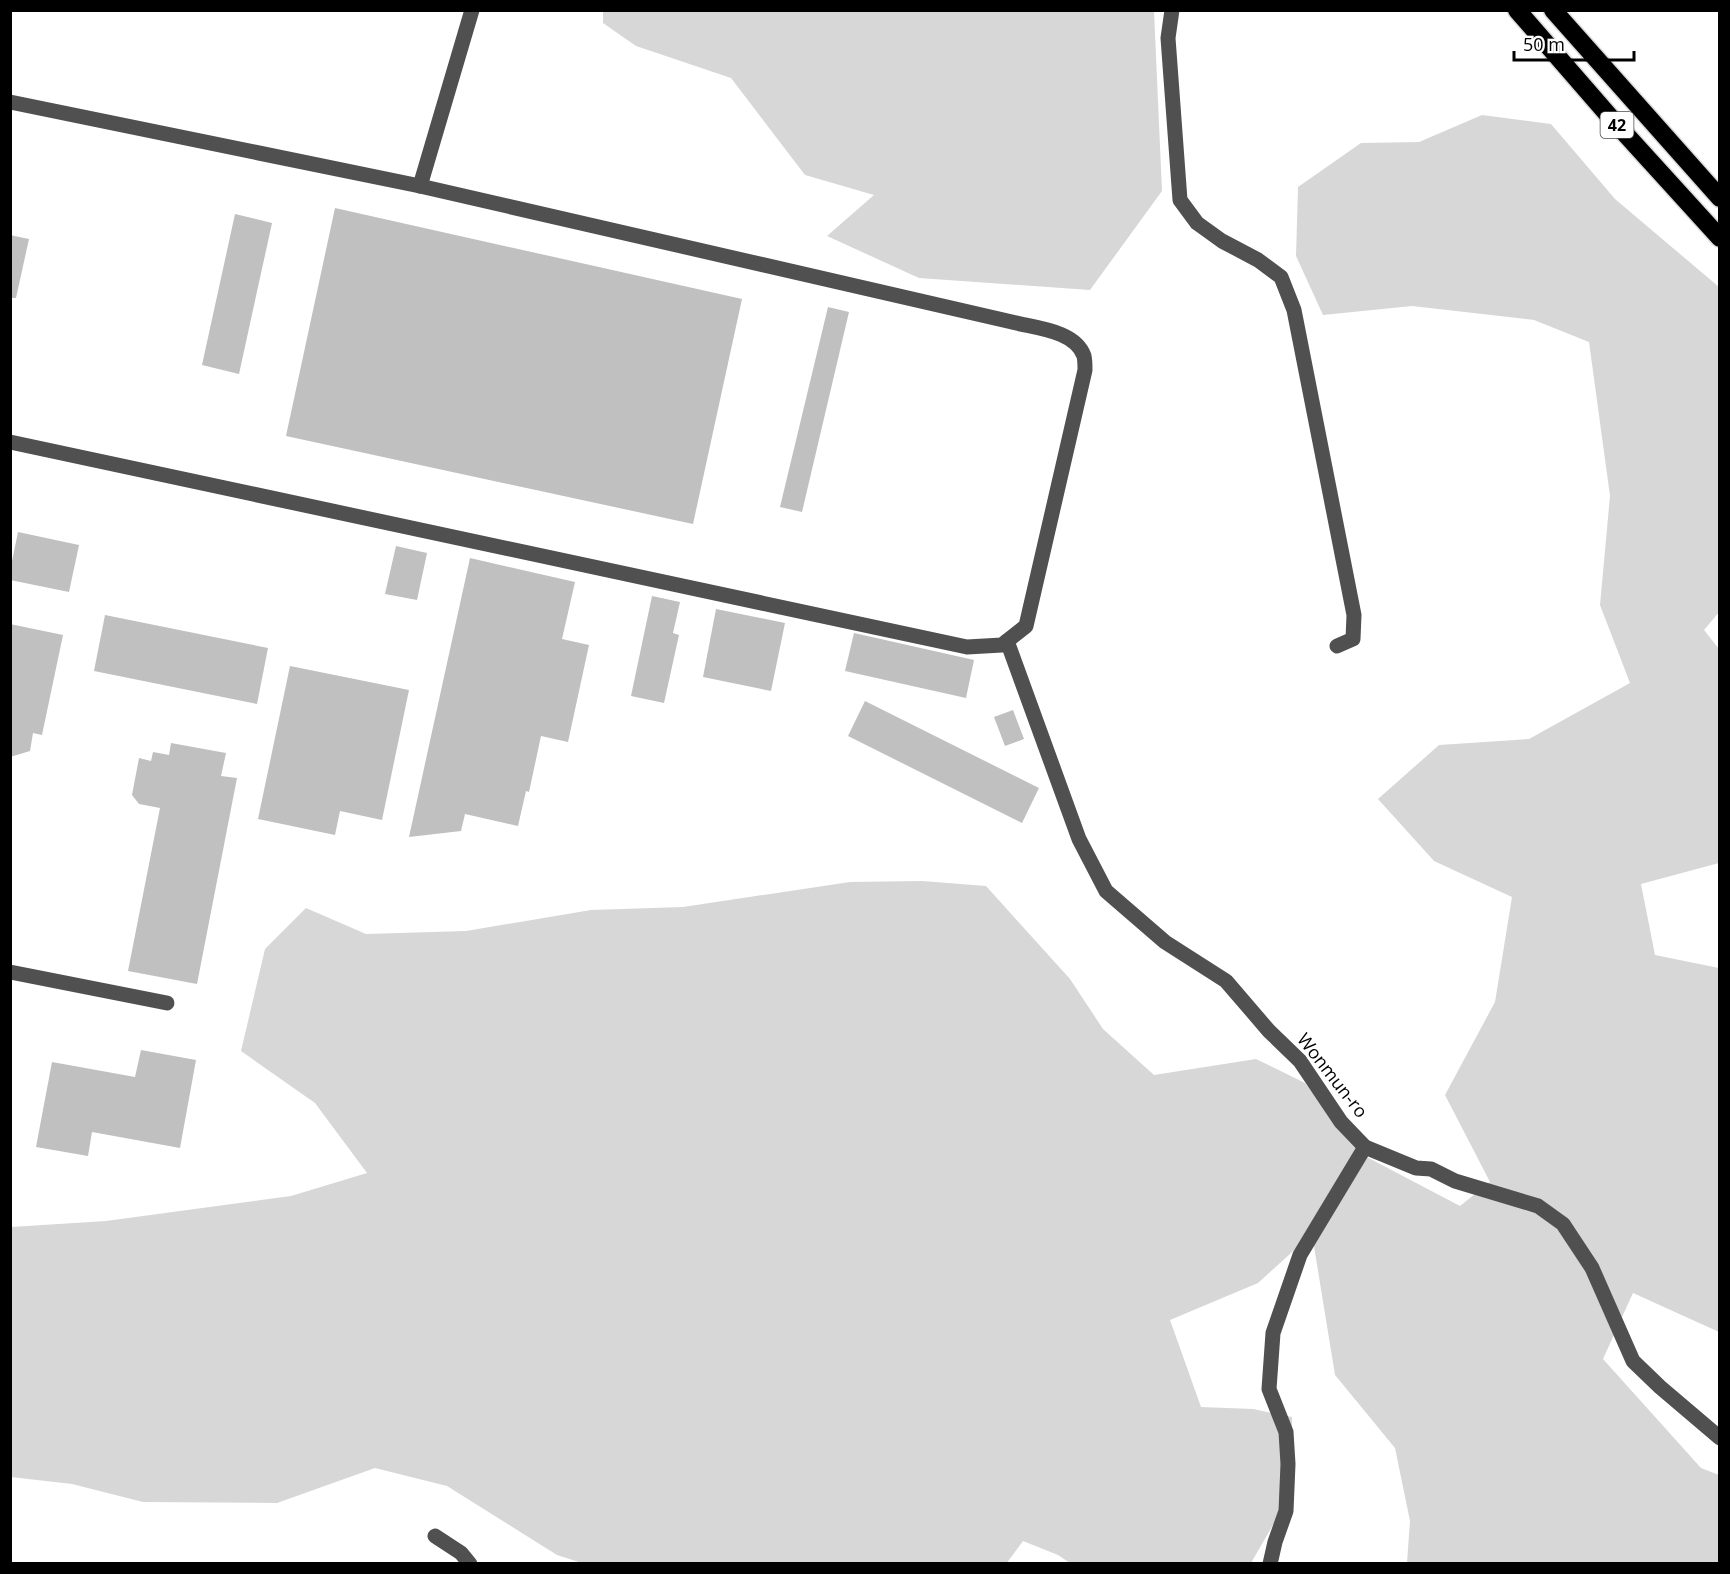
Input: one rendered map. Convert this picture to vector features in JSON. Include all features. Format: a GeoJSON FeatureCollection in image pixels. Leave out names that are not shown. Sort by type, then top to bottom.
{"type":"FeatureCollection","features":[{"type":"Feature","properties":{"kind":"highway","name":"42"},"geometry":{"type":"LineString","coordinates":[[1518,10],[1719,238]]}},
{"type":"Feature","properties":{"kind":"highway","name":"42"},"geometry":{"type":"LineString","coordinates":[[1553,10],[1719,198]]}},
{"type":"Feature","properties":{"kind":"street"},"geometry":{"type":"LineString","coordinates":[[420,186],[472,10]]}},
{"type":"Feature","properties":{"kind":"street"},"geometry":{"type":"LineString","coordinates":[[1172,10],[1168,38],[1180,200],[1197,223],[1222,241],[1258,260],[1281,277],[1294,310],[1354,615],[1353,639],[1337,646]]}},
{"type":"Feature","properties":{"kind":"street"},"geometry":{"type":"LineString","coordinates":[[10,102],[420,186],[1012,322],[1066,336],[1076,344],[1084,356],[1085,370],[1026,626],[1002,645],[968,647],[10,442]]}},
{"type":"Feature","properties":{"kind":"street","name":"Wonmun-ro"},"geometry":{"type":"LineString","coordinates":[[1007,641],[1079,839],[1106,891],[1166,942],[1226,981],[1269,1031],[1300,1061],[1341,1122],[1365,1147],[1416,1168],[1431,1169],[1455,1180],[1538,1206],[1563,1224],[1592,1268],[1633,1361],[1719,1438]]}},
{"type":"Feature","properties":{"kind":"street"},"geometry":{"type":"LineString","coordinates":[[10,972],[167,1003]]}},
{"type":"Feature","properties":{"kind":"street"},"geometry":{"type":"LineString","coordinates":[[1270,1563],[1286,1511],[1288,1464],[1286,1432],[1269,1389],[1273,1333],[1300,1254],[1365,1147]]}},
{"type":"Feature","properties":{"kind":"street"},"geometry":{"type":"LineString","coordinates":[[435,1536],[461,1553],[470,1563]]}},
{"type":"Feature","properties":{"kind":"street"},"geometry":{"type":"LineString","coordinates":[[1275,1542],[1277,1563]]}},
{"type":"Feature","properties":{"kind":"shaded area"},"geometry":{"type":"Polygon","coordinates":[[[603,11],[1154,11],[1162,191],[1090,290],[919,278],[827,236],[874,195],[805,175],[731,78],[636,46],[603,23],[603,11]]]}},
{"type":"Feature","properties":{"kind":"shaded area"},"geometry":{"type":"Polygon","coordinates":[[[1482,115],[1551,124],[1615,199],[1719,287],[1720,611],[1704,630],[1719,649],[1719,863],[1641,884],[1655,955],[1719,968],[1719,1332],[1633,1293],[1603,1359],[1701,1468],[1719,1475],[1719,1563],[1407,1563],[1410,1521],[1395,1448],[1335,1375],[1312,1234],[1258,1283],[1170,1320],[1201,1407],[1253,1409],[1292,1417],[1292,1492],[1251,1563],[1070,1563],[1058,1555],[1023,1541],[1006,1564],[582,1563],[557,1555],[447,1486],[375,1468],[277,1503],[143,1502],[72,1484],[11,1477],[11,1227],[106,1221],[291,1196],[367,1173],[315,1103],[241,1051],[265,949],[306,908],[366,934],[466,931],[591,910],[683,907],[850,882],[922,881],[986,886],[1070,979],[1103,1029],[1154,1075],[1256,1059],[1305,1083],[1361,1154],[1460,1206],[1490,1182],[1445,1095],[1495,1002],[1512,897],[1434,861],[1378,799],[1439,745],[1529,739],[1630,683],[1600,605],[1610,496],[1589,342],[1534,320],[1412,306],[1323,315],[1296,256],[1298,187],[1361,143],[1419,142],[1482,115]]]}},
{"type":"Feature","properties":{"kind":"building"},"geometry":{"type":"Polygon","coordinates":[[[335,208],[742,299],[693,524],[286,436],[335,208]]]}},
{"type":"Feature","properties":{"kind":"building"},"geometry":{"type":"Polygon","coordinates":[[[235,214],[272,223],[239,374],[202,365],[235,214]]]}},
{"type":"Feature","properties":{"kind":"building"},"geometry":{"type":"Polygon","coordinates":[[[10,235],[29,239],[16,298],[10,298],[10,235]]]}},
{"type":"Feature","properties":{"kind":"building"},"geometry":{"type":"Polygon","coordinates":[[[828,307],[849,312],[802,512],[780,507],[828,307]]]}},
{"type":"Feature","properties":{"kind":"building"},"geometry":{"type":"Polygon","coordinates":[[[18,532],[79,545],[69,592],[10,580],[18,532]]]}},
{"type":"Feature","properties":{"kind":"building"},"geometry":{"type":"Polygon","coordinates":[[[396,546],[427,553],[417,600],[385,594],[396,546]]]}},
{"type":"Feature","properties":{"kind":"building"},"geometry":{"type":"Polygon","coordinates":[[[470,558],[575,582],[562,639],[589,645],[568,742],[541,736],[529,792],[526,791],[518,826],[465,814],[461,831],[409,837],[470,558]]]}},
{"type":"Feature","properties":{"kind":"building"},"geometry":{"type":"Polygon","coordinates":[[[652,596],[680,602],[673,633],[679,635],[664,703],[631,696],[652,596]]]}},
{"type":"Feature","properties":{"kind":"building"},"geometry":{"type":"Polygon","coordinates":[[[716,609],[785,623],[771,691],[703,677],[716,609]]]}},
{"type":"Feature","properties":{"kind":"building"},"geometry":{"type":"Polygon","coordinates":[[[105,615],[268,648],[257,704],[94,671],[105,615]]]}},
{"type":"Feature","properties":{"kind":"building"},"geometry":{"type":"Polygon","coordinates":[[[10,624],[63,635],[42,735],[33,733],[30,751],[10,757],[10,624]]]}},
{"type":"Feature","properties":{"kind":"building"},"geometry":{"type":"Polygon","coordinates":[[[854,633],[974,660],[966,698],[845,671],[854,633]]]}},
{"type":"Feature","properties":{"kind":"building"},"geometry":{"type":"Polygon","coordinates":[[[290,666],[409,690],[382,820],[340,811],[335,835],[258,819],[290,666]]]}},
{"type":"Feature","properties":{"kind":"building"},"geometry":{"type":"Polygon","coordinates":[[[865,701],[1039,788],[1022,823],[848,736],[865,701]]]}},
{"type":"Feature","properties":{"kind":"building"},"geometry":{"type":"Polygon","coordinates":[[[1013,710],[1024,739],[1005,746],[994,717],[1013,710]]]}},
{"type":"Feature","properties":{"kind":"building"},"geometry":{"type":"Polygon","coordinates":[[[171,743],[226,753],[221,776],[237,778],[197,984],[128,971],[160,808],[139,804],[132,795],[139,758],[151,761],[153,752],[169,755],[171,743]]]}},
{"type":"Feature","properties":{"kind":"building"},"geometry":{"type":"Polygon","coordinates":[[[141,1050],[196,1060],[180,1148],[92,1132],[88,1156],[36,1147],[52,1062],[135,1077],[141,1050]]]}}]}
